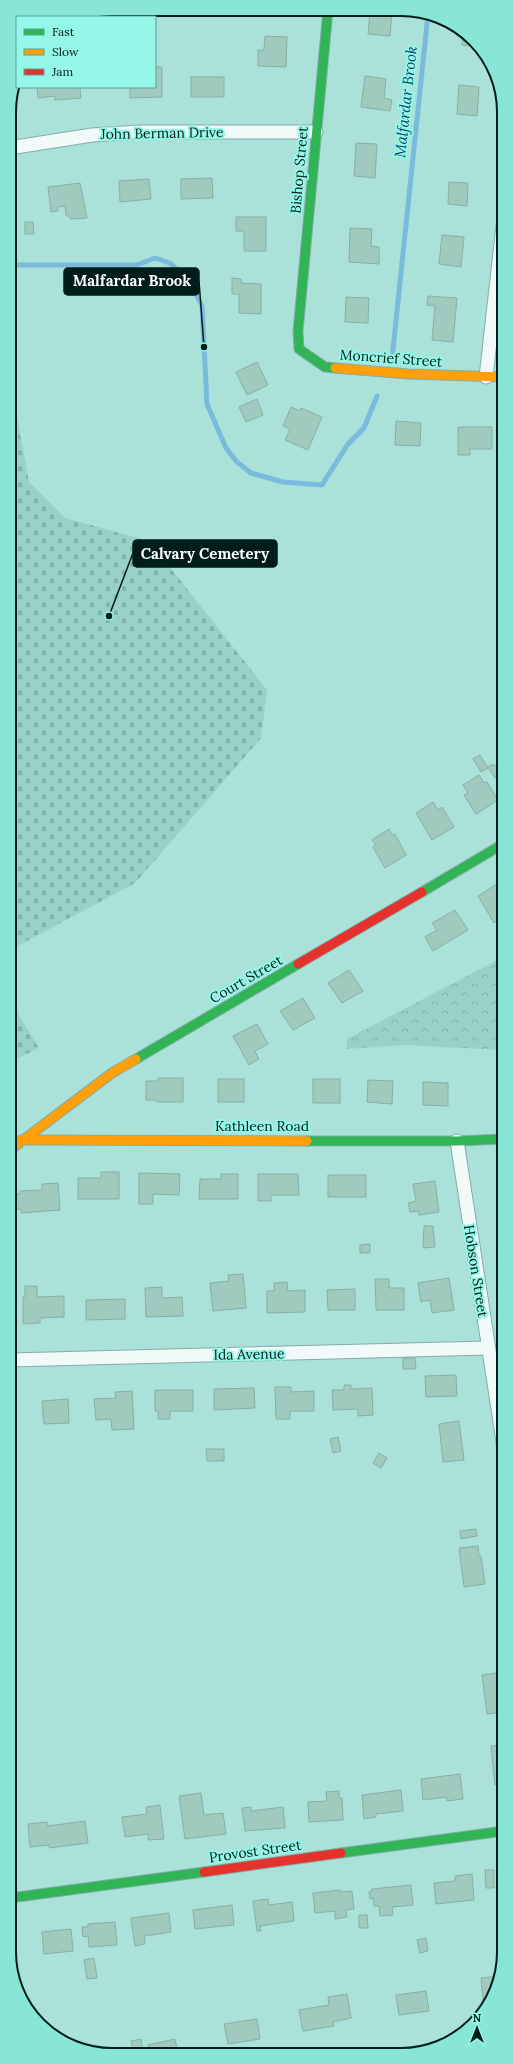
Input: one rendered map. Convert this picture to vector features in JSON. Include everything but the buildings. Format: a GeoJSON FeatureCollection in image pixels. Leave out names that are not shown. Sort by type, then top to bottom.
{"type":"FeatureCollection","features":[{"type":"Feature","properties":{"kind":"street","name":"Bishop Street"},"geometry":{"type":"LineString","coordinates":[[298,331],[327,16]]}},
{"type":"Feature","properties":{"kind":"street","name":"John Berman Drive"},"geometry":{"type":"LineString","coordinates":[[16,147],[92,135],[133,132],[316,132]]}},
{"type":"Feature","properties":{"kind":"street"},"geometry":{"type":"LineString","coordinates":[[486,377],[497,279]]}},
{"type":"Feature","properties":{"kind":"street","name":"Moncrief Street"},"geometry":{"type":"LineString","coordinates":[[298,331],[299,349],[325,367],[408,374],[497,377]]}},
{"type":"Feature","properties":{"kind":"street","name":"Court Street"},"geometry":{"type":"LineString","coordinates":[[16,1145],[112,1073],[497,848]]}},
{"type":"Feature","properties":{"kind":"street","name":"Kathleen Road"},"geometry":{"type":"LineString","coordinates":[[21,1140],[457,1141],[497,1139]]}},
{"type":"Feature","properties":{"kind":"street","name":"Hobson Street"},"geometry":{"type":"LineString","coordinates":[[457,1141],[497,1404]]}},
{"type":"Feature","properties":{"kind":"street","name":"Ida Avenue"},"geometry":{"type":"LineString","coordinates":[[16,1360],[488,1348]]}},
{"type":"Feature","properties":{"kind":"street","name":"Provost Street"},"geometry":{"type":"LineString","coordinates":[[16,1897],[497,1832]]}},
{"type":"Feature","properties":{"kind":"green space"},"geometry":{"type":"Polygon","coordinates":[[[16,412],[29,482],[65,518],[149,541],[267,690],[261,738],[135,883],[16,947],[16,412]]]}},
{"type":"Feature","properties":{"kind":"green space"},"geometry":{"type":"Polygon","coordinates":[[[497,960],[497,1050],[404,1045],[347,1049],[347,1039],[497,960]]]}},
{"type":"Feature","properties":{"kind":"green space"},"geometry":{"type":"Polygon","coordinates":[[[16,1011],[39,1048],[16,1059],[16,1011]]]}},
{"type":"Feature","properties":{"kind":"waterway","name":"Malfardar Brook"},"geometry":{"type":"LineString","coordinates":[[392,359],[427,20]]}},
{"type":"Feature","properties":{"kind":"waterway","name":"Malfardar Brook"},"geometry":{"type":"LineString","coordinates":[[16,265],[137,265],[155,258],[170,263],[190,282],[202,306],[207,404],[226,448],[237,462],[251,473],[283,482],[322,485],[348,444],[364,428],[377,396]]}},
{"type":"Feature","properties":{"kind":"traffic: fast"},"geometry":{"type":"LineString","coordinates":[[327,16],[298,331],[299,349],[325,367],[335,368]]}},
{"type":"Feature","properties":{"kind":"traffic: fast"},"geometry":{"type":"LineString","coordinates":[[422,892],[497,848]]}},
{"type":"Feature","properties":{"kind":"traffic: fast"},"geometry":{"type":"LineString","coordinates":[[136,1059],[298,964]]}},
{"type":"Feature","properties":{"kind":"traffic: fast"},"geometry":{"type":"LineString","coordinates":[[307,1141],[457,1141],[497,1139]]}},
{"type":"Feature","properties":{"kind":"traffic: fast"},"geometry":{"type":"LineString","coordinates":[[341,1853],[497,1832]]}},
{"type":"Feature","properties":{"kind":"traffic: fast"},"geometry":{"type":"LineString","coordinates":[[16,1897],[204,1872]]}},
{"type":"Feature","properties":{"kind":"traffic: slow"},"geometry":{"type":"LineString","coordinates":[[335,368],[408,374],[497,377]]}},
{"type":"Feature","properties":{"kind":"traffic: slow"},"geometry":{"type":"LineString","coordinates":[[16,1145],[112,1073],[136,1059]]}},
{"type":"Feature","properties":{"kind":"traffic: slow"},"geometry":{"type":"LineString","coordinates":[[21,1140],[307,1141]]}},
{"type":"Feature","properties":{"kind":"traffic: jam"},"geometry":{"type":"LineString","coordinates":[[298,964],[422,892]]}},
{"type":"Feature","properties":{"kind":"traffic: jam"},"geometry":{"type":"LineString","coordinates":[[204,1872],[341,1853]]}},
{"type":"Feature","properties":{"kind":"place","name":"Malfardar Brook"},"geometry":{"type":"Point","coordinates":[204,347]}},
{"type":"Feature","properties":{"kind":"place","name":"Calvary Cemetery"},"geometry":{"type":"Point","coordinates":[109,616]}}]}
